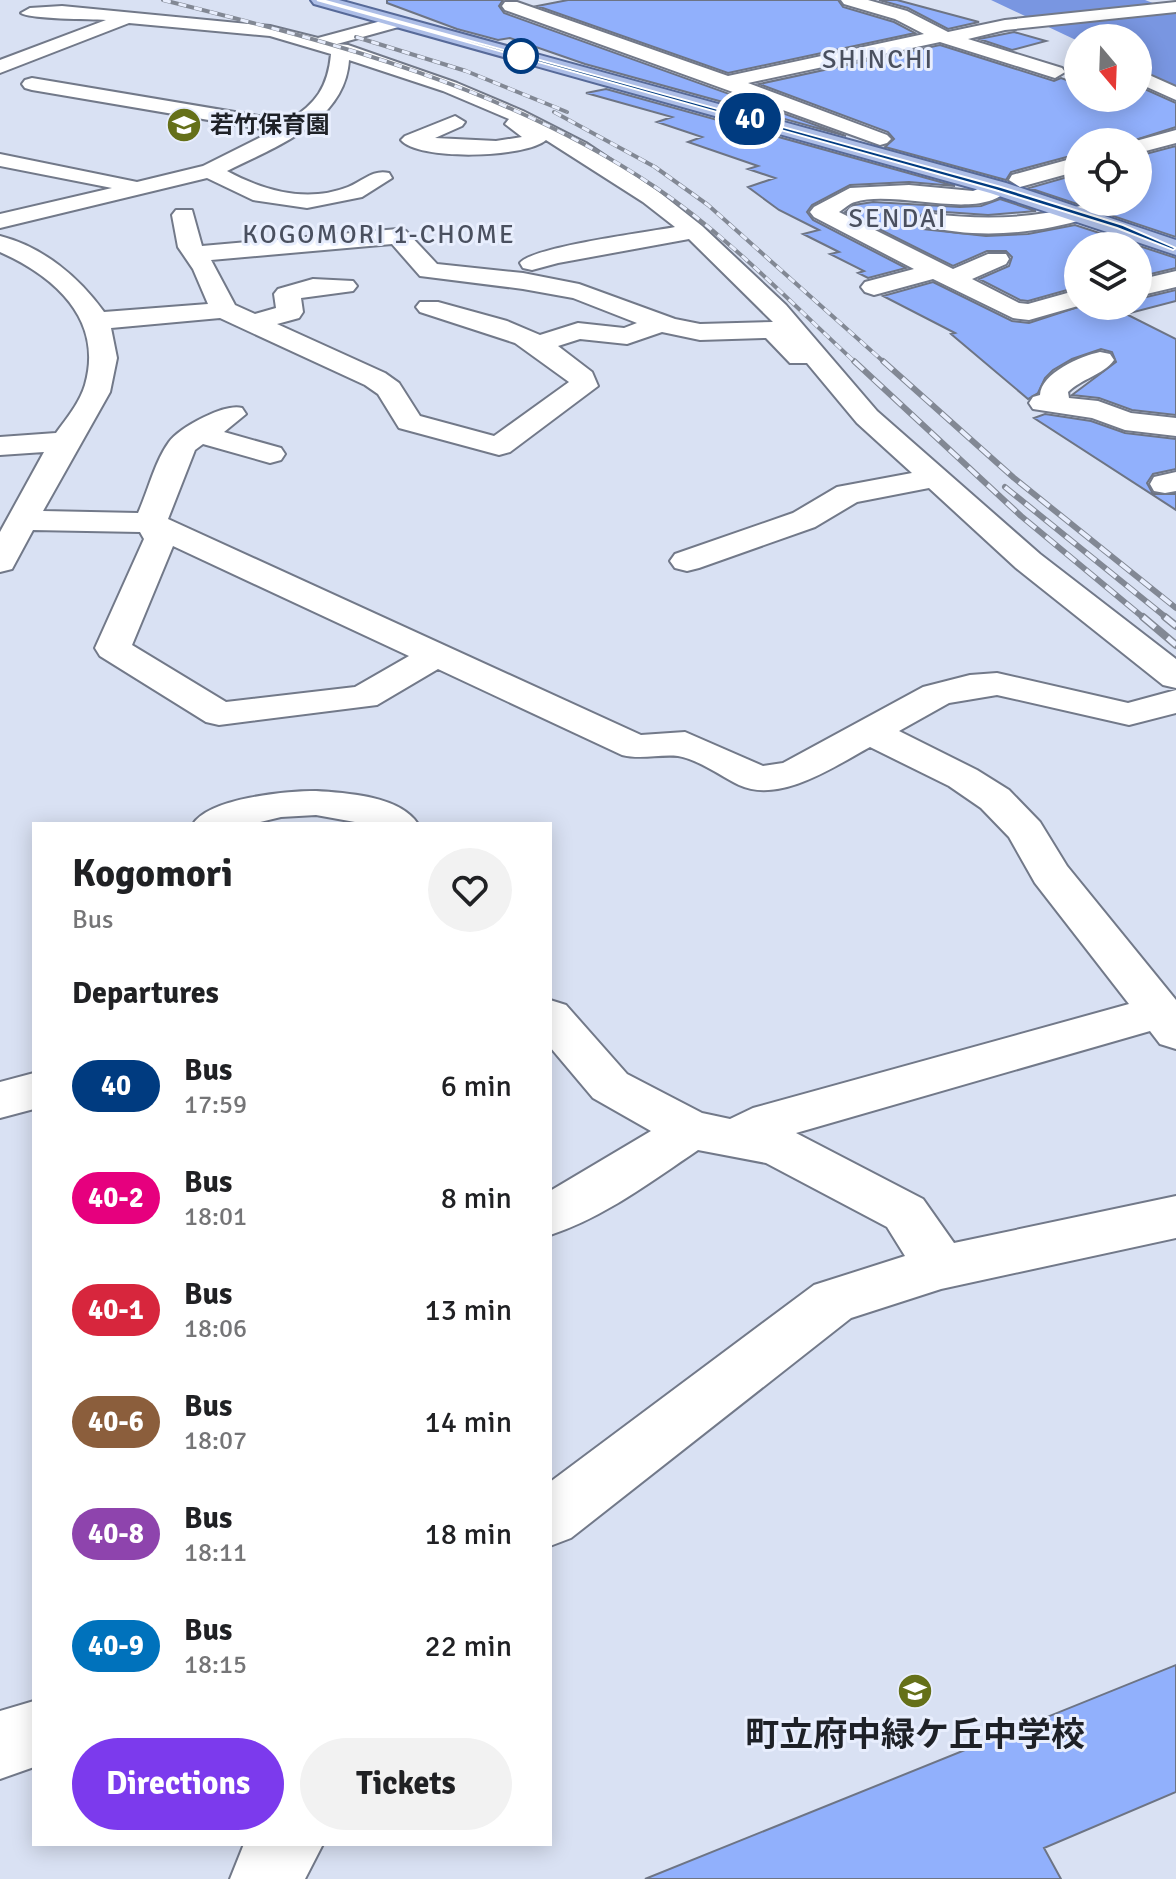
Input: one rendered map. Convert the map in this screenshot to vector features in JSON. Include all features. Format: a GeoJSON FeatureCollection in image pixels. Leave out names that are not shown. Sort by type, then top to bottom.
{"type":"FeatureCollection","features":[{"type":"Feature","properties":{"kind":"main road"},"geometry":{"type":"LineString","coordinates":[[320,0],[1009,184],[1064,206]]}},
{"type":"Feature","properties":{"kind":"main road"},"geometry":{"type":"LineString","coordinates":[[1088,216],[1176,248]]}},
{"type":"Feature","properties":{"kind":"street"},"geometry":{"type":"LineString","coordinates":[[0,70],[129,18],[149,6],[110,0]]}},
{"type":"Feature","properties":{"kind":"street"},"geometry":{"type":"LineString","coordinates":[[544,0],[511,6],[880,139]]}},
{"type":"Feature","properties":{"kind":"street"},"geometry":{"type":"LineString","coordinates":[[850,0],[901,15],[944,37],[1055,72]]}},
{"type":"Feature","properties":{"kind":"street"},"geometry":{"type":"LineString","coordinates":[[988,6],[1029,22],[1051,35]]}},
{"type":"Feature","properties":{"kind":"street"},"geometry":{"type":"LineString","coordinates":[[727,82],[1029,22],[1172,8]]}},
{"type":"Feature","properties":{"kind":"street"},"geometry":{"type":"LineString","coordinates":[[25,19],[85,13],[270,31],[402,69],[516,115],[605,165],[694,231],[777,311],[867,417],[935,478],[1028,561],[1176,677]]}},
{"type":"Feature","properties":{"kind":"street"},"geometry":{"type":"LineString","coordinates":[[315,45],[396,22]]}},
{"type":"Feature","properties":{"kind":"street"},"geometry":{"type":"LineString","coordinates":[[142,40],[183,23]]}},
{"type":"Feature","properties":{"kind":"street"},"geometry":{"type":"LineString","coordinates":[[0,221],[210,171],[292,128],[331,96],[339,74],[341,49]]}},
{"type":"Feature","properties":{"kind":"street"},"geometry":{"type":"LineString","coordinates":[[11,93],[73,68]]}},
{"type":"Feature","properties":{"kind":"street"},"geometry":{"type":"LineString","coordinates":[[402,69],[395,74],[471,104],[537,136],[535,141],[521,144],[457,146],[412,140],[455,122]]}},
{"type":"Feature","properties":{"kind":"street"},"geometry":{"type":"LineString","coordinates":[[0,70],[39,82],[292,128]]}},
{"type":"Feature","properties":{"kind":"street"},"geometry":{"type":"LineString","coordinates":[[1152,83],[1176,94]]}},
{"type":"Feature","properties":{"kind":"street"},"geometry":{"type":"LineString","coordinates":[[1152,143],[1176,136]]}},
{"type":"Feature","properties":{"kind":"street"},"geometry":{"type":"LineString","coordinates":[[366,159],[396,167],[427,163],[457,146]]}},
{"type":"Feature","properties":{"kind":"street"},"geometry":{"type":"LineString","coordinates":[[0,160],[143,187]]}},
{"type":"Feature","properties":{"kind":"street"},"geometry":{"type":"LineString","coordinates":[[564,168],[605,165]]}},
{"type":"Feature","properties":{"kind":"street"},"geometry":{"type":"LineString","coordinates":[[210,171],[258,194],[312,200],[358,190],[396,167]]}},
{"type":"Feature","properties":{"kind":"street"},"geometry":{"type":"LineString","coordinates":[[1064,168],[1009,184],[976,198],[909,192],[850,195],[822,212],[1013,310],[1029,312],[1064,302]]}},
{"type":"Feature","properties":{"kind":"street"},"geometry":{"type":"LineString","coordinates":[[910,214],[969,226],[1000,227],[1052,223],[1072,216]]}},
{"type":"Feature","properties":{"kind":"street"},"geometry":{"type":"LineString","coordinates":[[184,215],[190,247],[224,310]]}},
{"type":"Feature","properties":{"kind":"street"},"geometry":{"type":"LineString","coordinates":[[1000,227],[1042,249]]}},
{"type":"Feature","properties":{"kind":"street"},"geometry":{"type":"LineString","coordinates":[[964,254],[1000,227]]}},
{"type":"Feature","properties":{"kind":"street"},"geometry":{"type":"LineString","coordinates":[[538,254],[694,231]]}},
{"type":"Feature","properties":{"kind":"street"},"geometry":{"type":"LineString","coordinates":[[195,254],[398,236],[429,271],[523,281],[579,292],[663,322],[711,333],[771,330],[784,338],[802,359],[817,358]]}},
{"type":"Feature","properties":{"kind":"street"},"geometry":{"type":"LineString","coordinates":[[0,243],[41,263],[79,293],[97,321],[103,347],[102,372],[93,398],[0,562]]}},
{"type":"Feature","properties":{"kind":"street"},"geometry":{"type":"LineString","coordinates":[[874,287],[943,275],[997,259]]}},
{"type":"Feature","properties":{"kind":"street"},"geometry":{"type":"LineString","coordinates":[[13,272],[41,263]]}},
{"type":"Feature","properties":{"kind":"street"},"geometry":{"type":"LineString","coordinates":[[1152,285],[1176,279]]}},
{"type":"Feature","properties":{"kind":"street"},"geometry":{"type":"LineString","coordinates":[[251,324],[290,312],[287,294],[298,289],[344,286]]}},
{"type":"Feature","properties":{"kind":"street"},"geometry":{"type":"LineString","coordinates":[[97,321],[224,310],[375,379],[389,389],[409,422],[499,446],[584,386],[582,378],[558,363],[538,344],[500,327],[429,307]]}},
{"type":"Feature","properties":{"kind":"street"},"geometry":{"type":"LineString","coordinates":[[538,344],[578,331],[627,336],[663,322]]}},
{"type":"Feature","properties":{"kind":"street"},"geometry":{"type":"LineString","coordinates":[[1100,360],[1067,377],[1053,391],[1050,404],[1098,410],[1125,421],[1176,427]]}},
{"type":"Feature","properties":{"kind":"street"},"geometry":{"type":"LineString","coordinates":[[150,523],[182,445],[232,414]]}},
{"type":"Feature","properties":{"kind":"street"},"geometry":{"type":"LineString","coordinates":[[199,434],[270,454]]}},
{"type":"Feature","properties":{"kind":"street"},"geometry":{"type":"LineString","coordinates":[[0,446],[66,441]]}},
{"type":"Feature","properties":{"kind":"street"},"geometry":{"type":"LineString","coordinates":[[687,561],[804,520],[848,494],[935,478]]}},
{"type":"Feature","properties":{"kind":"street"},"geometry":{"type":"LineString","coordinates":[[23,520],[150,523],[636,747],[685,744],[758,779],[794,773],[936,695],[970,686],[997,684],[1129,714],[1176,701]]}},
{"type":"Feature","properties":{"kind":"street"},"geometry":{"type":"LineString","coordinates":[[150,523],[160,539],[113,648],[219,714],[364,697],[434,656]]}},
{"type":"Feature","properties":{"kind":"street"},"geometry":{"type":"LineString","coordinates":[[739,1139],[753,1127],[1168,1022],[1050,873],[1026,831],[995,799],[963,778],[871,732]]}},
{"type":"Feature","properties":{"kind":"street"},"geometry":{"type":"LineString","coordinates":[[219,822],[269,806],[331,803],[388,817],[395,822]]}},
{"type":"Feature","properties":{"kind":"street"},"geometry":{"type":"LineString","coordinates":[[552,1018],[610,1086],[691,1130],[777,1146],[905,1213],[941,1267]]}},
{"type":"Feature","properties":{"kind":"street"},"geometry":{"type":"LineString","coordinates":[[0,1100],[32,1092]]}},
{"type":"Feature","properties":{"kind":"street"},"geometry":{"type":"LineString","coordinates":[[552,1214],[612,1181],[691,1130]]}},
{"type":"Feature","properties":{"kind":"street"},"geometry":{"type":"LineString","coordinates":[[552,1516],[833,1301],[941,1267],[1176,1217]]}},
{"type":"Feature","properties":{"kind":"street"},"geometry":{"type":"LineString","coordinates":[[0,1745],[32,1735]]}},
{"type":"Feature","properties":{"kind":"street"},"geometry":{"type":"LineString","coordinates":[[265,1879],[269,1868],[286,1846]]}},
{"type":"Feature","properties":{"kind":"water"},"geometry":{"type":"Polygon","coordinates":[[[991,0],[1145,0],[1176,12],[1176,87],[1152,76],[1152,24],[1064,24],[1064,34],[991,0]]]}},
{"type":"Feature","properties":{"kind":"building"},"geometry":{"type":"Polygon","coordinates":[[[387,0],[503,0],[499,6],[504,13],[846,136],[585,64],[510,38],[498,40],[457,29],[387,3],[387,0]]]}},
{"type":"Feature","properties":{"kind":"building"},"geometry":{"type":"Polygon","coordinates":[[[568,0],[838,0],[843,7],[894,22],[915,33],[728,73],[537,6],[568,0]]]}},
{"type":"Feature","properties":{"kind":"building"},"geometry":{"type":"Polygon","coordinates":[[[879,0],[897,0],[979,22],[948,29],[908,8],[879,0]]]}},
{"type":"Feature","properties":{"kind":"building"},"geometry":{"type":"Polygon","coordinates":[[[1014,32],[1046,41],[1012,50],[979,39],[1014,32]]]}},
{"type":"Feature","properties":{"kind":"building"},"geometry":{"type":"Polygon","coordinates":[[[940,45],[1054,81],[1064,79],[1064,112],[1152,112],[1152,92],[1176,103],[1176,127],[1152,135],[1152,128],[1064,128],[1064,158],[1011,172],[1006,180],[885,147],[894,139],[888,132],[759,84],[940,45]]]}},
{"type":"Feature","properties":{"kind":"building"},"geometry":{"type":"Polygon","coordinates":[[[606,89],[955,186],[909,182],[850,185],[812,205],[807,212],[813,220],[906,268],[868,278],[858,273],[864,271],[830,254],[839,252],[803,234],[819,230],[779,210],[748,187],[775,178],[748,169],[758,166],[688,142],[702,137],[657,122],[672,117],[586,93],[606,89]]]}},
{"type":"Feature","properties":{"kind":"building"},"geometry":{"type":"Polygon","coordinates":[[[1176,146],[1176,237],[1113,216],[1152,216],[1152,152],[1176,146]]]}},
{"type":"Feature","properties":{"kind":"building"},"geometry":{"type":"Polygon","coordinates":[[[1064,178],[1064,200],[1029,188],[1064,178]]]}},
{"type":"Feature","properties":{"kind":"building"},"geometry":{"type":"Polygon","coordinates":[[[1000,199],[1036,211],[988,215],[931,211],[922,214],[917,221],[923,229],[986,236],[1028,234],[1075,225],[1096,232],[1064,232],[1064,291],[1028,301],[1020,300],[979,279],[1009,266],[1012,257],[1006,251],[987,251],[953,266],[845,212],[854,205],[873,202],[981,206],[1000,199]]]}},
{"type":"Feature","properties":{"kind":"building"},"geometry":{"type":"Polygon","coordinates":[[[1152,250],[1176,258],[1176,268],[1152,274],[1152,250]]]}},
{"type":"Feature","properties":{"kind":"building"},"geometry":{"type":"Polygon","coordinates":[[[933,282],[1012,321],[1029,323],[1064,312],[1064,320],[1138,320],[1176,339],[1176,415],[1132,410],[1099,398],[1072,395],[1116,362],[1112,352],[1101,349],[1072,359],[1053,370],[1038,393],[1028,399],[951,334],[955,333],[883,296],[933,282]]]}},
{"type":"Feature","properties":{"kind":"building"},"geometry":{"type":"Polygon","coordinates":[[[1176,290],[1176,301],[1152,307],[1152,296],[1176,290]]]}},
{"type":"Feature","properties":{"kind":"building"},"geometry":{"type":"Polygon","coordinates":[[[1045,414],[1091,421],[1125,433],[1176,439],[1176,469],[1153,474],[1147,483],[1153,494],[1176,494],[1176,510],[1034,418],[1045,414]]]}},
{"type":"Feature","properties":{"kind":"building"},"geometry":{"type":"Polygon","coordinates":[[[1176,1665],[1176,1792],[1044,1848],[1061,1879],[645,1879],[1176,1665]]]}},
{"type":"Feature","properties":{"kind":"railway"},"geometry":{"type":"LineString","coordinates":[[163,0],[291,33],[418,72],[479,95],[598,152],[655,187],[708,227],[856,363]]}},
{"type":"Feature","properties":{"kind":"railway"},"geometry":{"type":"LineString","coordinates":[[356,37],[466,71],[567,112]]}},
{"type":"Feature","properties":{"kind":"railway"},"geometry":{"type":"LineString","coordinates":[[554,112],[655,167],[708,205],[885,363]]}},
{"type":"Feature","properties":{"kind":"railway"},"geometry":{"type":"LineString","coordinates":[[854,361],[1021,516],[1145,619]]}},
{"type":"Feature","properties":{"kind":"railway"},"geometry":{"type":"LineString","coordinates":[[883,361],[1014,478],[1176,608]]}},
{"type":"Feature","properties":{"kind":"railway"},"geometry":{"type":"LineString","coordinates":[[1005,487],[1168,619]]}},
{"type":"Feature","properties":{"kind":"railway"},"geometry":{"type":"LineString","coordinates":[[1143,617],[1176,645]]}},
{"type":"Feature","properties":{"kind":"railway"},"geometry":{"type":"LineString","coordinates":[[1165,617],[1176,626]]}},
{"type":"Feature","properties":{"kind":"bus line","name":"40"},"geometry":{"type":"LineString","coordinates":[[320,0],[998,188],[1080,213],[1176,248]]}},
{"type":"Feature","properties":{"kind":"place","name":"若竹保育園"},"geometry":{"type":"Point","coordinates":[184,125]}},
{"type":"Feature","properties":{"kind":"place","name":"町立府中緑ケ丘中学校"},"geometry":{"type":"Point","coordinates":[915,1691]}},
{"type":"Feature","properties":{"kind":"district","name":"SHINCHI"},"geometry":{"type":"Point","coordinates":[878,59]}},
{"type":"Feature","properties":{"kind":"district","name":"SENDAI"},"geometry":{"type":"Point","coordinates":[898,218]}},
{"type":"Feature","properties":{"kind":"district","name":"KOGOMORI 1-CHOME"},"geometry":{"type":"Point","coordinates":[379,234]}}]}
